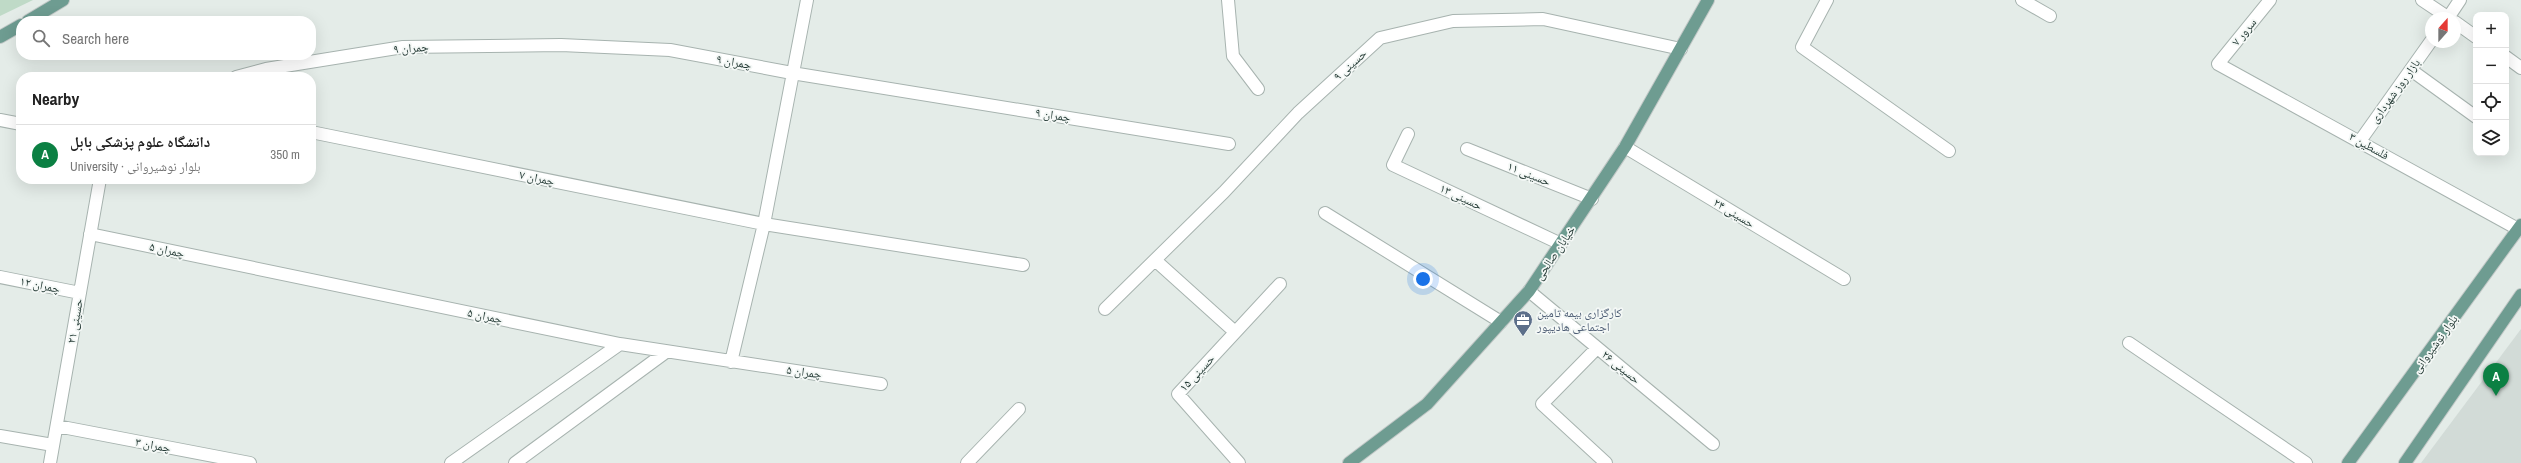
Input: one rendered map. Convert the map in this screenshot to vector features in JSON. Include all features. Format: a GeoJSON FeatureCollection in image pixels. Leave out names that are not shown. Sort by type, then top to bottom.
{"type":"FeatureCollection","features":[{"type":"Feature","properties":{"kind":"main road"},"geometry":{"type":"LineString","coordinates":[[36,16],[63,0]]}},
{"type":"Feature","properties":{"kind":"main road","name":"خيابان صالحی"},"geometry":{"type":"LineString","coordinates":[[1349,463],[1427,404],[1529,291],[1626,147],[1708,0]]}},
{"type":"Feature","properties":{"kind":"main road"},"geometry":{"type":"LineString","coordinates":[[0,37],[16,28]]}},
{"type":"Feature","properties":{"kind":"main road","name":"بلوار نوشیروانی"},"geometry":{"type":"LineString","coordinates":[[2348,463],[2520,227]]}},
{"type":"Feature","properties":{"kind":"main road"},"geometry":{"type":"LineString","coordinates":[[2405,463],[2521,294]]}},
{"type":"Feature","properties":{"kind":"street"},"geometry":{"type":"LineString","coordinates":[[731,362],[764,224],[807,0]]}},
{"type":"Feature","properties":{"kind":"street"},"geometry":{"type":"LineString","coordinates":[[1228,0],[1233,56],[1258,89]]}},
{"type":"Feature","properties":{"kind":"street"},"geometry":{"type":"LineString","coordinates":[[1827,0],[1802,48],[1949,151]]}},
{"type":"Feature","properties":{"kind":"street"},"geometry":{"type":"LineString","coordinates":[[2022,0],[2050,16]]}},
{"type":"Feature","properties":{"kind":"street","name":"سرور ۷"},"geometry":{"type":"LineString","coordinates":[[2218,64],[2270,0]]}},
{"type":"Feature","properties":{"kind":"street"},"geometry":{"type":"LineString","coordinates":[[2422,0],[2440,12]]}},
{"type":"Feature","properties":{"kind":"street"},"geometry":{"type":"LineString","coordinates":[[2454,12],[2460,0]]}},
{"type":"Feature","properties":{"kind":"street","name":"حسینی ٩"},"geometry":{"type":"LineString","coordinates":[[1105,309],[1224,192],[1298,113],[1380,38],[1454,21],[1543,18],[1680,49]]}},
{"type":"Feature","properties":{"kind":"street"},"geometry":{"type":"LineString","coordinates":[[2461,27],[2473,35]]}},
{"type":"Feature","properties":{"kind":"street","name":"چمران ۹"},"geometry":{"type":"LineString","coordinates":[[257,72],[403,47],[561,45],[670,50],[792,73],[1229,144]]}},
{"type":"Feature","properties":{"kind":"street","name":"بازار روز شهرداری"},"geometry":{"type":"LineString","coordinates":[[2360,141],[2426,48]]}},
{"type":"Feature","properties":{"kind":"street"},"geometry":{"type":"LineString","coordinates":[[2509,59],[2521,68]]}},
{"type":"Feature","properties":{"kind":"street","name":"فلسطین ۳"},"geometry":{"type":"LineString","coordinates":[[2218,64],[2520,227]]}},
{"type":"Feature","properties":{"kind":"street"},"geometry":{"type":"LineString","coordinates":[[2411,70],[2473,115]]}},
{"type":"Feature","properties":{"kind":"street"},"geometry":{"type":"LineString","coordinates":[[0,120],[16,123]]}},
{"type":"Feature","properties":{"kind":"street","name":"چمران ۷"},"geometry":{"type":"LineString","coordinates":[[316,133],[764,224],[1023,265]]}},
{"type":"Feature","properties":{"kind":"street","name":"حسینی ۱۳"},"geometry":{"type":"LineString","coordinates":[[1408,134],[1393,166],[1561,244]]}},
{"type":"Feature","properties":{"kind":"street","name":"حسینی ۲۴"},"geometry":{"type":"LineString","coordinates":[[1626,147],[1844,279]]}},
{"type":"Feature","properties":{"kind":"street","name":"حسینی ۱۱"},"geometry":{"type":"LineString","coordinates":[[1466,149],[1592,199]]}},
{"type":"Feature","properties":{"kind":"street","name":"حسینی ۲۱"},"geometry":{"type":"LineString","coordinates":[[50,463],[99,184]]}},
{"type":"Feature","properties":{"kind":"street"},"geometry":{"type":"LineString","coordinates":[[1325,213],[1501,322]]}},
{"type":"Feature","properties":{"kind":"street","name":"چمران ۵"},"geometry":{"type":"LineString","coordinates":[[90,234],[620,344],[882,384]]}},
{"type":"Feature","properties":{"kind":"street"},"geometry":{"type":"LineString","coordinates":[[1155,260],[1235,332]]}},
{"type":"Feature","properties":{"kind":"street","name":"چمران ۱۲"},"geometry":{"type":"LineString","coordinates":[[0,276],[80,293]]}},
{"type":"Feature","properties":{"kind":"street","name":"حسینی ۱۵"},"geometry":{"type":"LineString","coordinates":[[1239,463],[1178,394],[1280,284]]}},
{"type":"Feature","properties":{"kind":"street","name":"حسینی ۲۶"},"geometry":{"type":"LineString","coordinates":[[1529,291],[1713,444]]}},
{"type":"Feature","properties":{"kind":"street"},"geometry":{"type":"LineString","coordinates":[[2129,343],[2306,463]]}},
{"type":"Feature","properties":{"kind":"street"},"geometry":{"type":"LineString","coordinates":[[451,463],[620,344]]}},
{"type":"Feature","properties":{"kind":"street"},"geometry":{"type":"LineString","coordinates":[[1597,348],[1542,404],[1606,463]]}},
{"type":"Feature","properties":{"kind":"street"},"geometry":{"type":"LineString","coordinates":[[515,463],[666,352]]}},
{"type":"Feature","properties":{"kind":"street"},"geometry":{"type":"LineString","coordinates":[[968,463],[1019,409]]}},
{"type":"Feature","properties":{"kind":"street","name":"چمران ۳"},"geometry":{"type":"LineString","coordinates":[[57,426],[250,463]]}},
{"type":"Feature","properties":{"kind":"street"},"geometry":{"type":"LineString","coordinates":[[0,436],[53,445]]}},
{"type":"Feature","properties":{"kind":"shaded area"},"geometry":{"type":"Polygon","coordinates":[[[2521,329],[2521,463],[2421,463],[2521,329]]]}},
{"type":"Feature","properties":{"kind":"green space"},"geometry":{"type":"Polygon","coordinates":[[[0,0],[33,0],[0,16],[0,0]]]}},
{"type":"Feature","properties":{"kind":"place","name":"کارگزاری بیمه تامین اجتماعی هادیپور"},"geometry":{"type":"Point","coordinates":[1523,337]}},
{"type":"Feature","properties":{"kind":"place","name":"دانشگاه علوم پزشکی بابل"},"geometry":{"type":"Point","coordinates":[2496,396]}}]}
